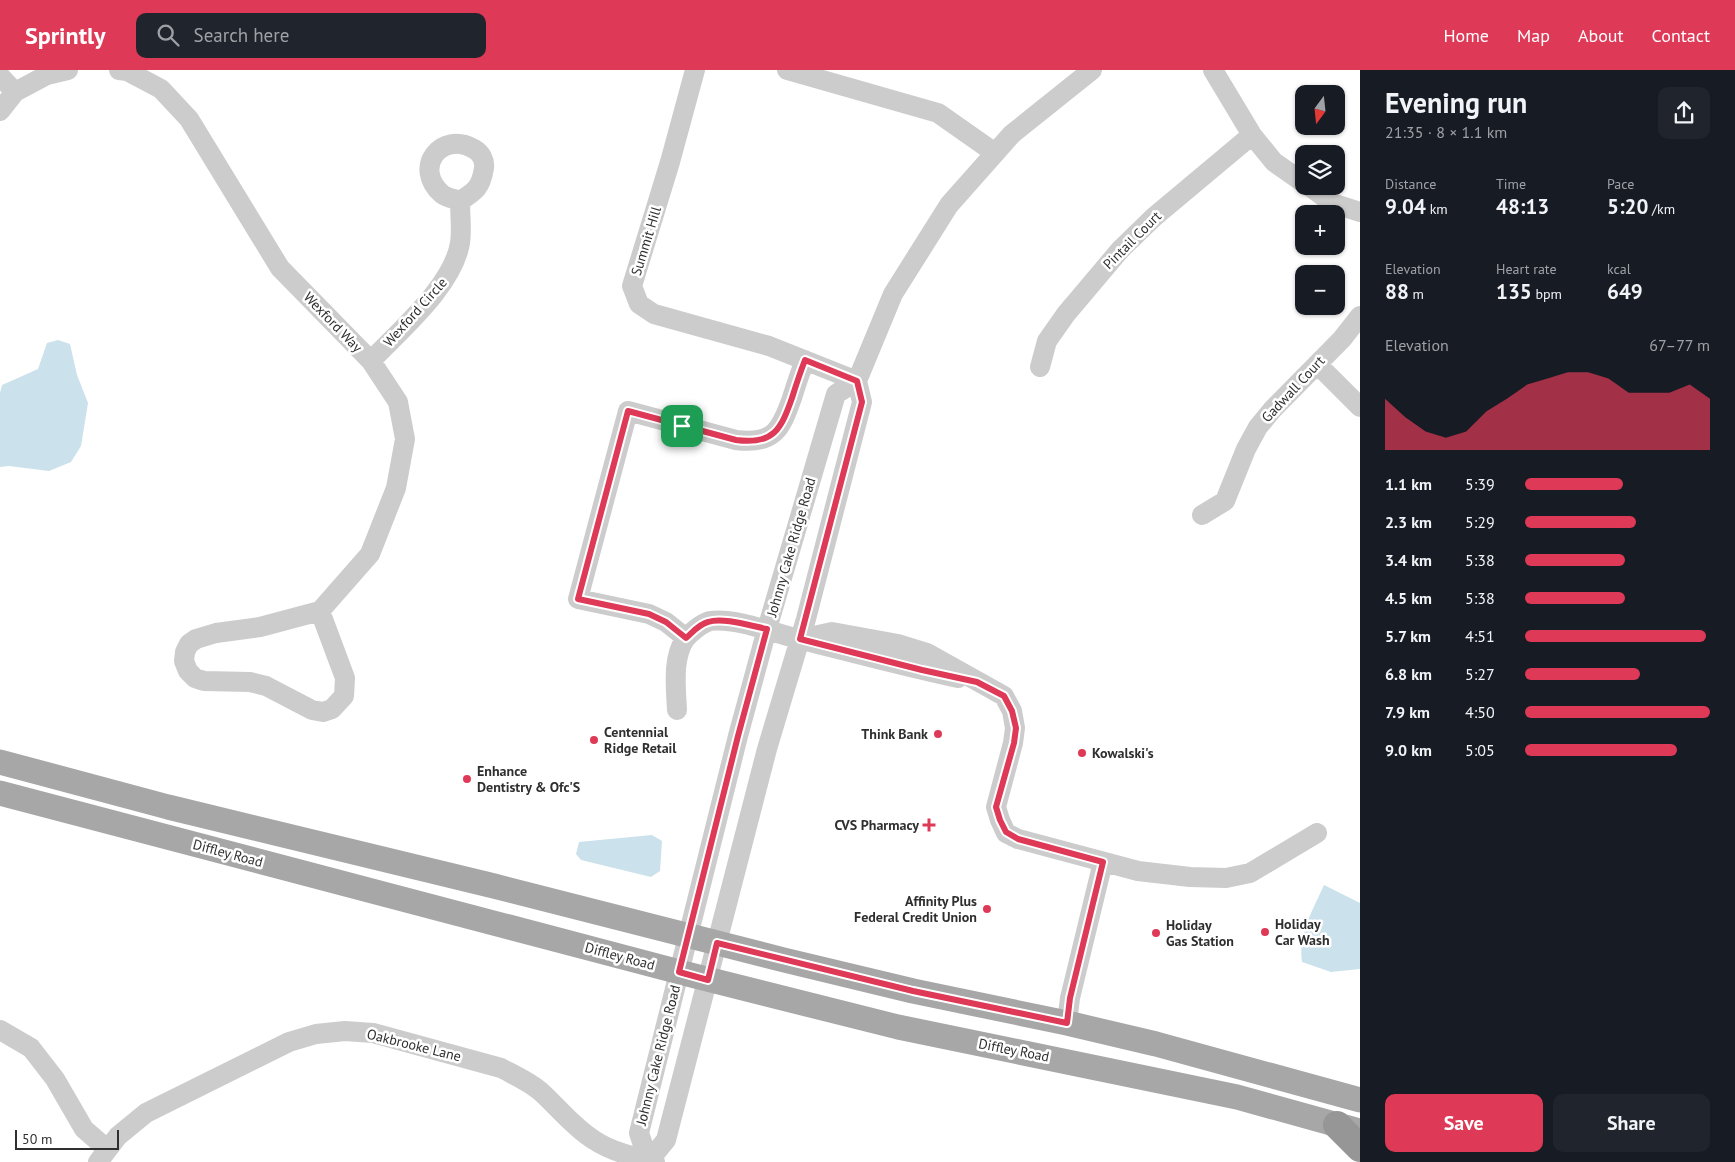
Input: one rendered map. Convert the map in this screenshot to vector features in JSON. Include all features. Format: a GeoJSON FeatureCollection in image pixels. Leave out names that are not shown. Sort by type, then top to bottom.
{"type":"FeatureCollection","features":[{"type":"Feature","properties":{"kind":"highway"},"geometry":{"type":"LineString","coordinates":[[1349,1128],[1360,1148]]}},
{"type":"Feature","properties":{"kind":"main road"},"geometry":{"type":"LineString","coordinates":[[0,762],[168,807],[485,883],[688,936],[913,991],[1067,1023],[1156,1044],[1360,1100]]}},
{"type":"Feature","properties":{"kind":"main road","name":"Diffley Road"},"geometry":{"type":"LineString","coordinates":[[0,793],[708,980],[898,1027],[1237,1097],[1349,1128]]}},
{"type":"Feature","properties":{"kind":"street"},"geometry":{"type":"LineString","coordinates":[[0,111],[15,92],[47,75],[68,70]]}},
{"type":"Feature","properties":{"kind":"street","name":"Wexford Way"},"geometry":{"type":"LineString","coordinates":[[119,70],[127,71],[162,89],[189,119],[280,268],[371,361],[398,402],[405,439],[396,488],[370,554],[320,611]]}},
{"type":"Feature","properties":{"kind":"street","name":"Summit Hill"},"geometry":{"type":"LineString","coordinates":[[695,70],[670,162],[632,286],[634,296],[639,304],[654,314],[768,346],[857,381]]}},
{"type":"Feature","properties":{"kind":"street"},"geometry":{"type":"LineString","coordinates":[[787,70],[938,113],[995,153]]}},
{"type":"Feature","properties":{"kind":"street"},"geometry":{"type":"LineString","coordinates":[[857,381],[892,294],[949,204],[1012,134],[1092,70]]}},
{"type":"Feature","properties":{"kind":"street"},"geometry":{"type":"LineString","coordinates":[[1213,70],[1252,135],[1274,162],[1295,177]]}},
{"type":"Feature","properties":{"kind":"street"},"geometry":{"type":"LineString","coordinates":[[0,76],[15,92]]}},
{"type":"Feature","properties":{"kind":"street","name":"Pintail Court"},"geometry":{"type":"LineString","coordinates":[[1040,367],[1046,341],[1066,314],[1120,250],[1154,217],[1252,135]]}},
{"type":"Feature","properties":{"kind":"street"},"geometry":{"type":"LineString","coordinates":[[1321,195],[1332,203],[1360,212]]}},
{"type":"Feature","properties":{"kind":"street","name":"Wexford Circle"},"geometry":{"type":"LineString","coordinates":[[371,361],[437,292],[454,267],[460,243],[460,201]]}},
{"type":"Feature","properties":{"kind":"street","name":"Gadwall Court"},"geometry":{"type":"LineString","coordinates":[[1202,515],[1225,501],[1246,449],[1258,427],[1272,410],[1342,339],[1360,316]]}},
{"type":"Feature","properties":{"kind":"street"},"geometry":{"type":"LineString","coordinates":[[686,638],[666,622],[649,614],[578,599],[628,411],[736,440],[751,442],[765,438],[776,432],[784,422],[805,360]]}},
{"type":"Feature","properties":{"kind":"street"},"geometry":{"type":"LineString","coordinates":[[1316,364],[1360,407]]}},
{"type":"Feature","properties":{"kind":"street","name":"Johnny Cake Ridge Road"},"geometry":{"type":"LineString","coordinates":[[857,381],[862,402],[800,639],[767,749],[666,1140],[650,1161],[639,1133],[767,629],[836,394],[857,381]]}},
{"type":"Feature","properties":{"kind":"street"},"geometry":{"type":"LineString","coordinates":[[320,611],[345,678],[344,696],[332,709],[323,712],[312,710],[266,686],[250,682],[204,681],[195,678],[188,671],[184,661],[185,652],[189,644],[196,638],[260,626],[320,611]]}},
{"type":"Feature","properties":{"kind":"street"},"geometry":{"type":"LineString","coordinates":[[677,710],[676,675],[678,657],[686,638],[708,622],[725,621],[767,629],[922,670],[977,682],[1004,696],[1012,711],[1016,728],[1014,743],[996,807],[1006,832],[1018,839],[1138,871],[1190,877],[1226,878],[1250,872],[1317,833]]}},
{"type":"Feature","properties":{"kind":"street"},"geometry":{"type":"LineString","coordinates":[[1067,1023],[1070,998],[1103,862]]}},
{"type":"Feature","properties":{"kind":"street"},"geometry":{"type":"LineString","coordinates":[[0,1030],[31,1048],[55,1078],[84,1129],[93,1139],[103,1156]]}},
{"type":"Feature","properties":{"kind":"street","name":"Oakbrooke Lane"},"geometry":{"type":"LineString","coordinates":[[103,1156],[132,1124],[162,1105],[289,1042],[316,1034],[345,1031],[373,1033],[500,1068],[520,1077],[538,1090],[581,1131],[596,1141],[611,1149],[650,1161]]}},
{"type":"Feature","properties":{"kind":"water"},"geometry":{"type":"Polygon","coordinates":[[[58,340],[70,344],[77,375],[88,403],[81,446],[71,462],[49,471],[9,466],[0,467],[0,393],[2,385],[38,369],[47,343],[58,340]]]}},
{"type":"Feature","properties":{"kind":"water"},"geometry":{"type":"Polygon","coordinates":[[[652,835],[662,841],[660,871],[651,877],[581,860],[576,854],[579,842],[652,835]]]}},
{"type":"Feature","properties":{"kind":"water"},"geometry":{"type":"Polygon","coordinates":[[[1324,885],[1360,903],[1360,969],[1331,972],[1302,962],[1301,952],[1304,932],[1324,885]]]}},
{"type":"Feature","properties":{"kind":"place","name":"Think Bank"},"geometry":{"type":"Point","coordinates":[938,734]}},
{"type":"Feature","properties":{"kind":"place","name":"Centennial Ridge Retail"},"geometry":{"type":"Point","coordinates":[594,740]}},
{"type":"Feature","properties":{"kind":"place","name":"Kowalski's"},"geometry":{"type":"Point","coordinates":[1082,753]}},
{"type":"Feature","properties":{"kind":"place","name":"Enhance Dentistry & Ofc'S"},"geometry":{"type":"Point","coordinates":[467,779]}},
{"type":"Feature","properties":{"kind":"place","name":"CVS Pharmacy"},"geometry":{"type":"Point","coordinates":[929,825]}},
{"type":"Feature","properties":{"kind":"place","name":"Affinity Plus Federal Credit Union"},"geometry":{"type":"Point","coordinates":[987,909]}},
{"type":"Feature","properties":{"kind":"place","name":"Holiday Car Wash"},"geometry":{"type":"Point","coordinates":[1265,932]}},
{"type":"Feature","properties":{"kind":"place","name":"Holiday Gas Station"},"geometry":{"type":"Point","coordinates":[1156,933]}},
{"type":"Feature","properties":{"kind":"route"},"geometry":{"type":"LineString","coordinates":[[805,360],[857,381],[862,402],[800,639],[977,682],[1004,696],[1012,711],[1016,728],[1014,743],[996,807],[1006,832],[1018,839],[1103,862],[1070,998],[1067,1023],[913,991],[717,943],[708,980],[679,972],[767,629],[725,621],[708,622],[686,638],[666,622],[649,614],[578,599],[628,411],[682,426],[736,440],[751,442],[765,438],[776,432],[784,422],[805,360]]}}]}
